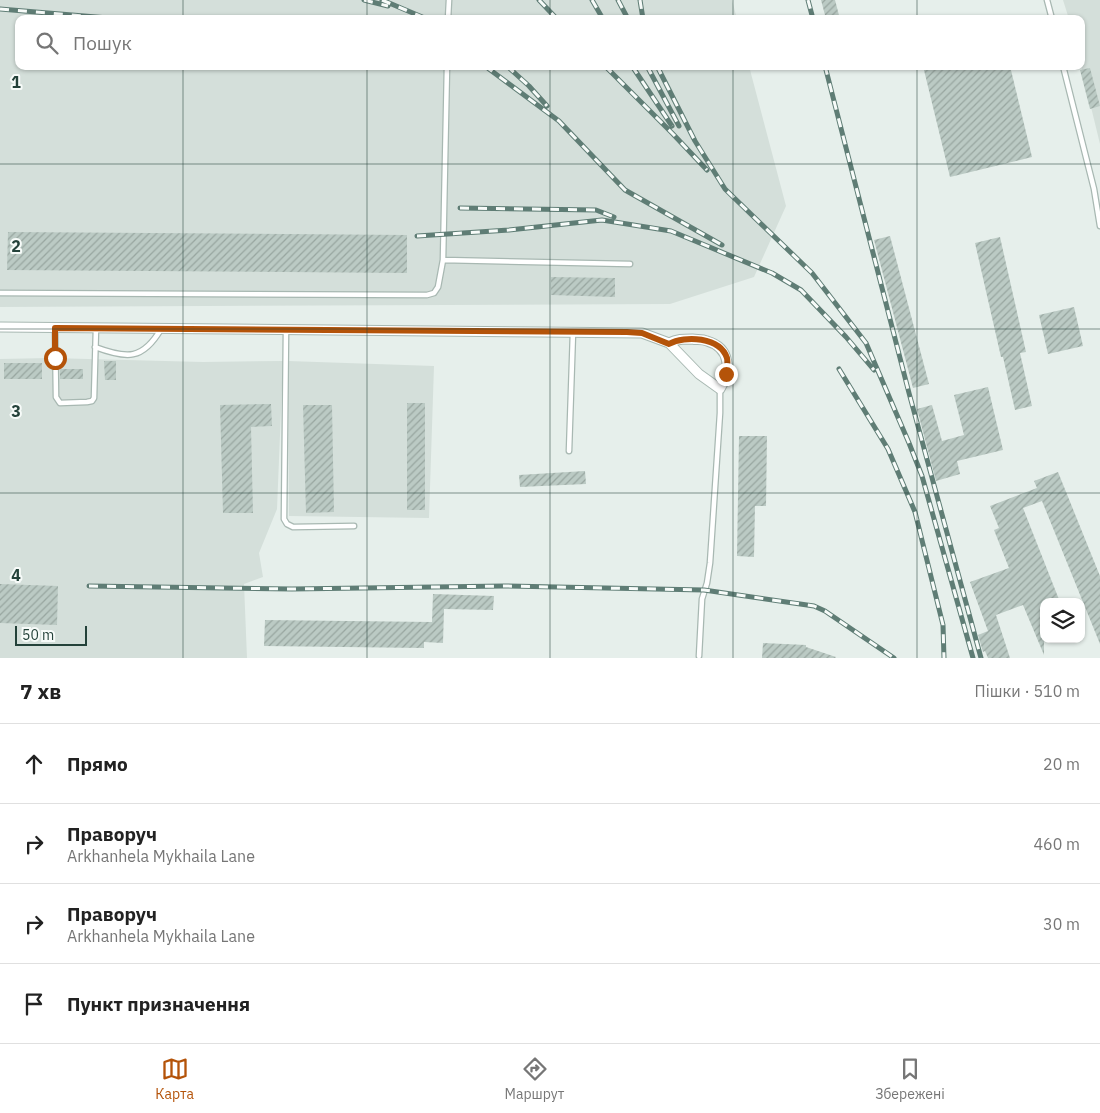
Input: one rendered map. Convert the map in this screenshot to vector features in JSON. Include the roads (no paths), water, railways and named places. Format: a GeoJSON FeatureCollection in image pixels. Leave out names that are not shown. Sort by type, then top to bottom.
{"type":"FeatureCollection","features":[{"type":"Feature","properties":{"kind":"street"},"geometry":{"type":"LineString","coordinates":[[0,327],[642,333],[669,344],[699,374],[720,389],[726,374],[727,360],[722,350],[714,343],[705,340],[680,339],[669,344]]}},
{"type":"Feature","properties":{"kind":"lane"},"geometry":{"type":"LineString","coordinates":[[448,15],[449,0]]}},
{"type":"Feature","properties":{"kind":"lane"},"geometry":{"type":"LineString","coordinates":[[1047,0],[1051,15]]}},
{"type":"Feature","properties":{"kind":"lane"},"geometry":{"type":"LineString","coordinates":[[0,293],[427,295],[434,293],[438,287],[443,260],[447,70]]}},
{"type":"Feature","properties":{"kind":"lane"},"geometry":{"type":"LineString","coordinates":[[1064,70],[1094,189],[1100,226]]}},
{"type":"Feature","properties":{"kind":"lane"},"geometry":{"type":"LineString","coordinates":[[443,260],[630,264]]}},
{"type":"Feature","properties":{"kind":"lane"},"geometry":{"type":"LineString","coordinates":[[55,328],[56,397],[60,402],[88,402],[94,398],[96,328]]}},
{"type":"Feature","properties":{"kind":"lane"},"geometry":{"type":"LineString","coordinates":[[95,347],[125,355],[135,354],[145,349],[161,329]]}},
{"type":"Feature","properties":{"kind":"lane"},"geometry":{"type":"LineString","coordinates":[[286,330],[284,519],[287,524],[292,526],[354,526]]}},
{"type":"Feature","properties":{"kind":"lane"},"geometry":{"type":"LineString","coordinates":[[569,451],[573,332]]}},
{"type":"Feature","properties":{"kind":"lane"},"geometry":{"type":"LineString","coordinates":[[699,656],[702,599],[707,583],[711,553],[720,389]]}},
{"type":"Feature","properties":{"kind":"railway"},"geometry":{"type":"LineString","coordinates":[[364,0],[388,6]]}},
{"type":"Feature","properties":{"kind":"railway"},"geometry":{"type":"LineString","coordinates":[[382,0],[418,15]]}},
{"type":"Feature","properties":{"kind":"railway"},"geometry":{"type":"LineString","coordinates":[[539,0],[553,15]]}},
{"type":"Feature","properties":{"kind":"railway"},"geometry":{"type":"LineString","coordinates":[[592,0],[601,15]]}},
{"type":"Feature","properties":{"kind":"railway"},"geometry":{"type":"LineString","coordinates":[[618,0],[626,15]]}},
{"type":"Feature","properties":{"kind":"railway"},"geometry":{"type":"LineString","coordinates":[[640,0],[642,15]]}},
{"type":"Feature","properties":{"kind":"railway"},"geometry":{"type":"LineString","coordinates":[[808,0],[812,15]]}},
{"type":"Feature","properties":{"kind":"railway"},"geometry":{"type":"LineString","coordinates":[[0,9],[72,15]]}},
{"type":"Feature","properties":{"kind":"railway"},"geometry":{"type":"LineString","coordinates":[[490,70],[559,121],[625,190],[722,245]]}},
{"type":"Feature","properties":{"kind":"railway"},"geometry":{"type":"LineString","coordinates":[[511,70],[547,106]]}},
{"type":"Feature","properties":{"kind":"railway"},"geometry":{"type":"LineString","coordinates":[[609,70],[707,170]]}},
{"type":"Feature","properties":{"kind":"railway"},"geometry":{"type":"LineString","coordinates":[[635,70],[672,126]]}},
{"type":"Feature","properties":{"kind":"railway"},"geometry":{"type":"LineString","coordinates":[[649,70],[679,126]]}},
{"type":"Feature","properties":{"kind":"railway"},"geometry":{"type":"LineString","coordinates":[[659,70],[695,141],[725,189],[812,273],[866,343],[922,476],[973,658]]}},
{"type":"Feature","properties":{"kind":"railway"},"geometry":{"type":"LineString","coordinates":[[826,70],[909,393],[981,658]]}},
{"type":"Feature","properties":{"kind":"railway"},"geometry":{"type":"LineString","coordinates":[[460,208],[596,210],[614,217]]}},
{"type":"Feature","properties":{"kind":"railway"},"geometry":{"type":"LineString","coordinates":[[417,236],[509,230],[602,220],[671,231],[772,273],[801,290],[846,337],[874,370]]}},
{"type":"Feature","properties":{"kind":"railway"},"geometry":{"type":"LineString","coordinates":[[839,369],[888,449],[915,512],[943,625],[944,658]]}},
{"type":"Feature","properties":{"kind":"railway"},"geometry":{"type":"LineString","coordinates":[[89,586],[292,589],[504,586],[704,590],[814,606],[825,611],[894,658]]}}]}
